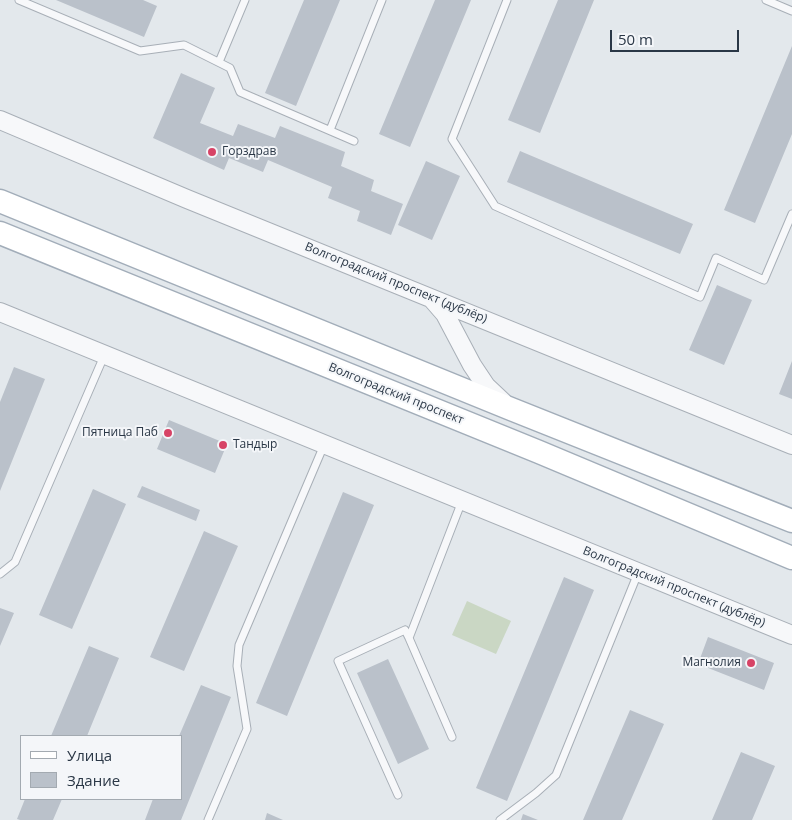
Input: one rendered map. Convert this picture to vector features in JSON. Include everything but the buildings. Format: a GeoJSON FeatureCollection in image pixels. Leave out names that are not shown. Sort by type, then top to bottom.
{"type":"FeatureCollection","features":[{"type":"Feature","properties":{"kind":"main road"},"geometry":{"type":"LineString","coordinates":[[5,201],[511,409],[792,521]]}},
{"type":"Feature","properties":{"kind":"main road","name":"Волгоградский проспект"},"geometry":{"type":"LineString","coordinates":[[0,233],[539,452],[792,558]]}},
{"type":"Feature","properties":{"kind":"street","name":"Волгоградский проспект (дублёр)"},"geometry":{"type":"LineString","coordinates":[[0,120],[187,199],[792,445]]}},
{"type":"Feature","properties":{"kind":"street"},"geometry":{"type":"LineString","coordinates":[[428,296],[446,314],[472,365],[486,386],[511,409]]}},
{"type":"Feature","properties":{"kind":"street","name":"Волгоградский проспект (дублёр)"},"geometry":{"type":"LineString","coordinates":[[0,312],[792,635]]}},
{"type":"Feature","properties":{"kind":"lane"},"geometry":{"type":"LineString","coordinates":[[19,0],[140,51],[184,45],[230,68],[240,92],[354,141]]}},
{"type":"Feature","properties":{"kind":"lane"},"geometry":{"type":"LineString","coordinates":[[219,62],[245,0]]}},
{"type":"Feature","properties":{"kind":"lane"},"geometry":{"type":"LineString","coordinates":[[330,130],[382,0]]}},
{"type":"Feature","properties":{"kind":"lane"},"geometry":{"type":"LineString","coordinates":[[507,0],[452,139],[495,206],[700,297],[716,258],[764,280],[792,214]]}},
{"type":"Feature","properties":{"kind":"lane"},"geometry":{"type":"LineString","coordinates":[[766,0],[792,11]]}},
{"type":"Feature","properties":{"kind":"lane"},"geometry":{"type":"LineString","coordinates":[[0,574],[15,562],[104,356]]}},
{"type":"Feature","properties":{"kind":"lane"},"geometry":{"type":"LineString","coordinates":[[208,820],[247,729],[237,666],[239,645],[324,445]]}},
{"type":"Feature","properties":{"kind":"lane"},"geometry":{"type":"LineString","coordinates":[[409,638],[462,500]]}},
{"type":"Feature","properties":{"kind":"lane"},"geometry":{"type":"LineString","coordinates":[[500,820],[536,793],[556,775],[638,572]]}},
{"type":"Feature","properties":{"kind":"lane"},"geometry":{"type":"LineString","coordinates":[[398,795],[338,661],[404,630],[452,737]]}},
{"type":"Feature","properties":{"kind":"green space"},"geometry":{"type":"Polygon","coordinates":[[[467,601],[511,621],[496,654],[452,635],[467,601]]]}},
{"type":"Feature","properties":{"kind":"place","name":"Горздрав"},"geometry":{"type":"Point","coordinates":[212,152]}},
{"type":"Feature","properties":{"kind":"place","name":"Пятница Паб"},"geometry":{"type":"Point","coordinates":[168,433]}},
{"type":"Feature","properties":{"kind":"place","name":"Тандыр"},"geometry":{"type":"Point","coordinates":[223,445]}},
{"type":"Feature","properties":{"kind":"place","name":"Магнолия"},"geometry":{"type":"Point","coordinates":[751,663]}}]}
